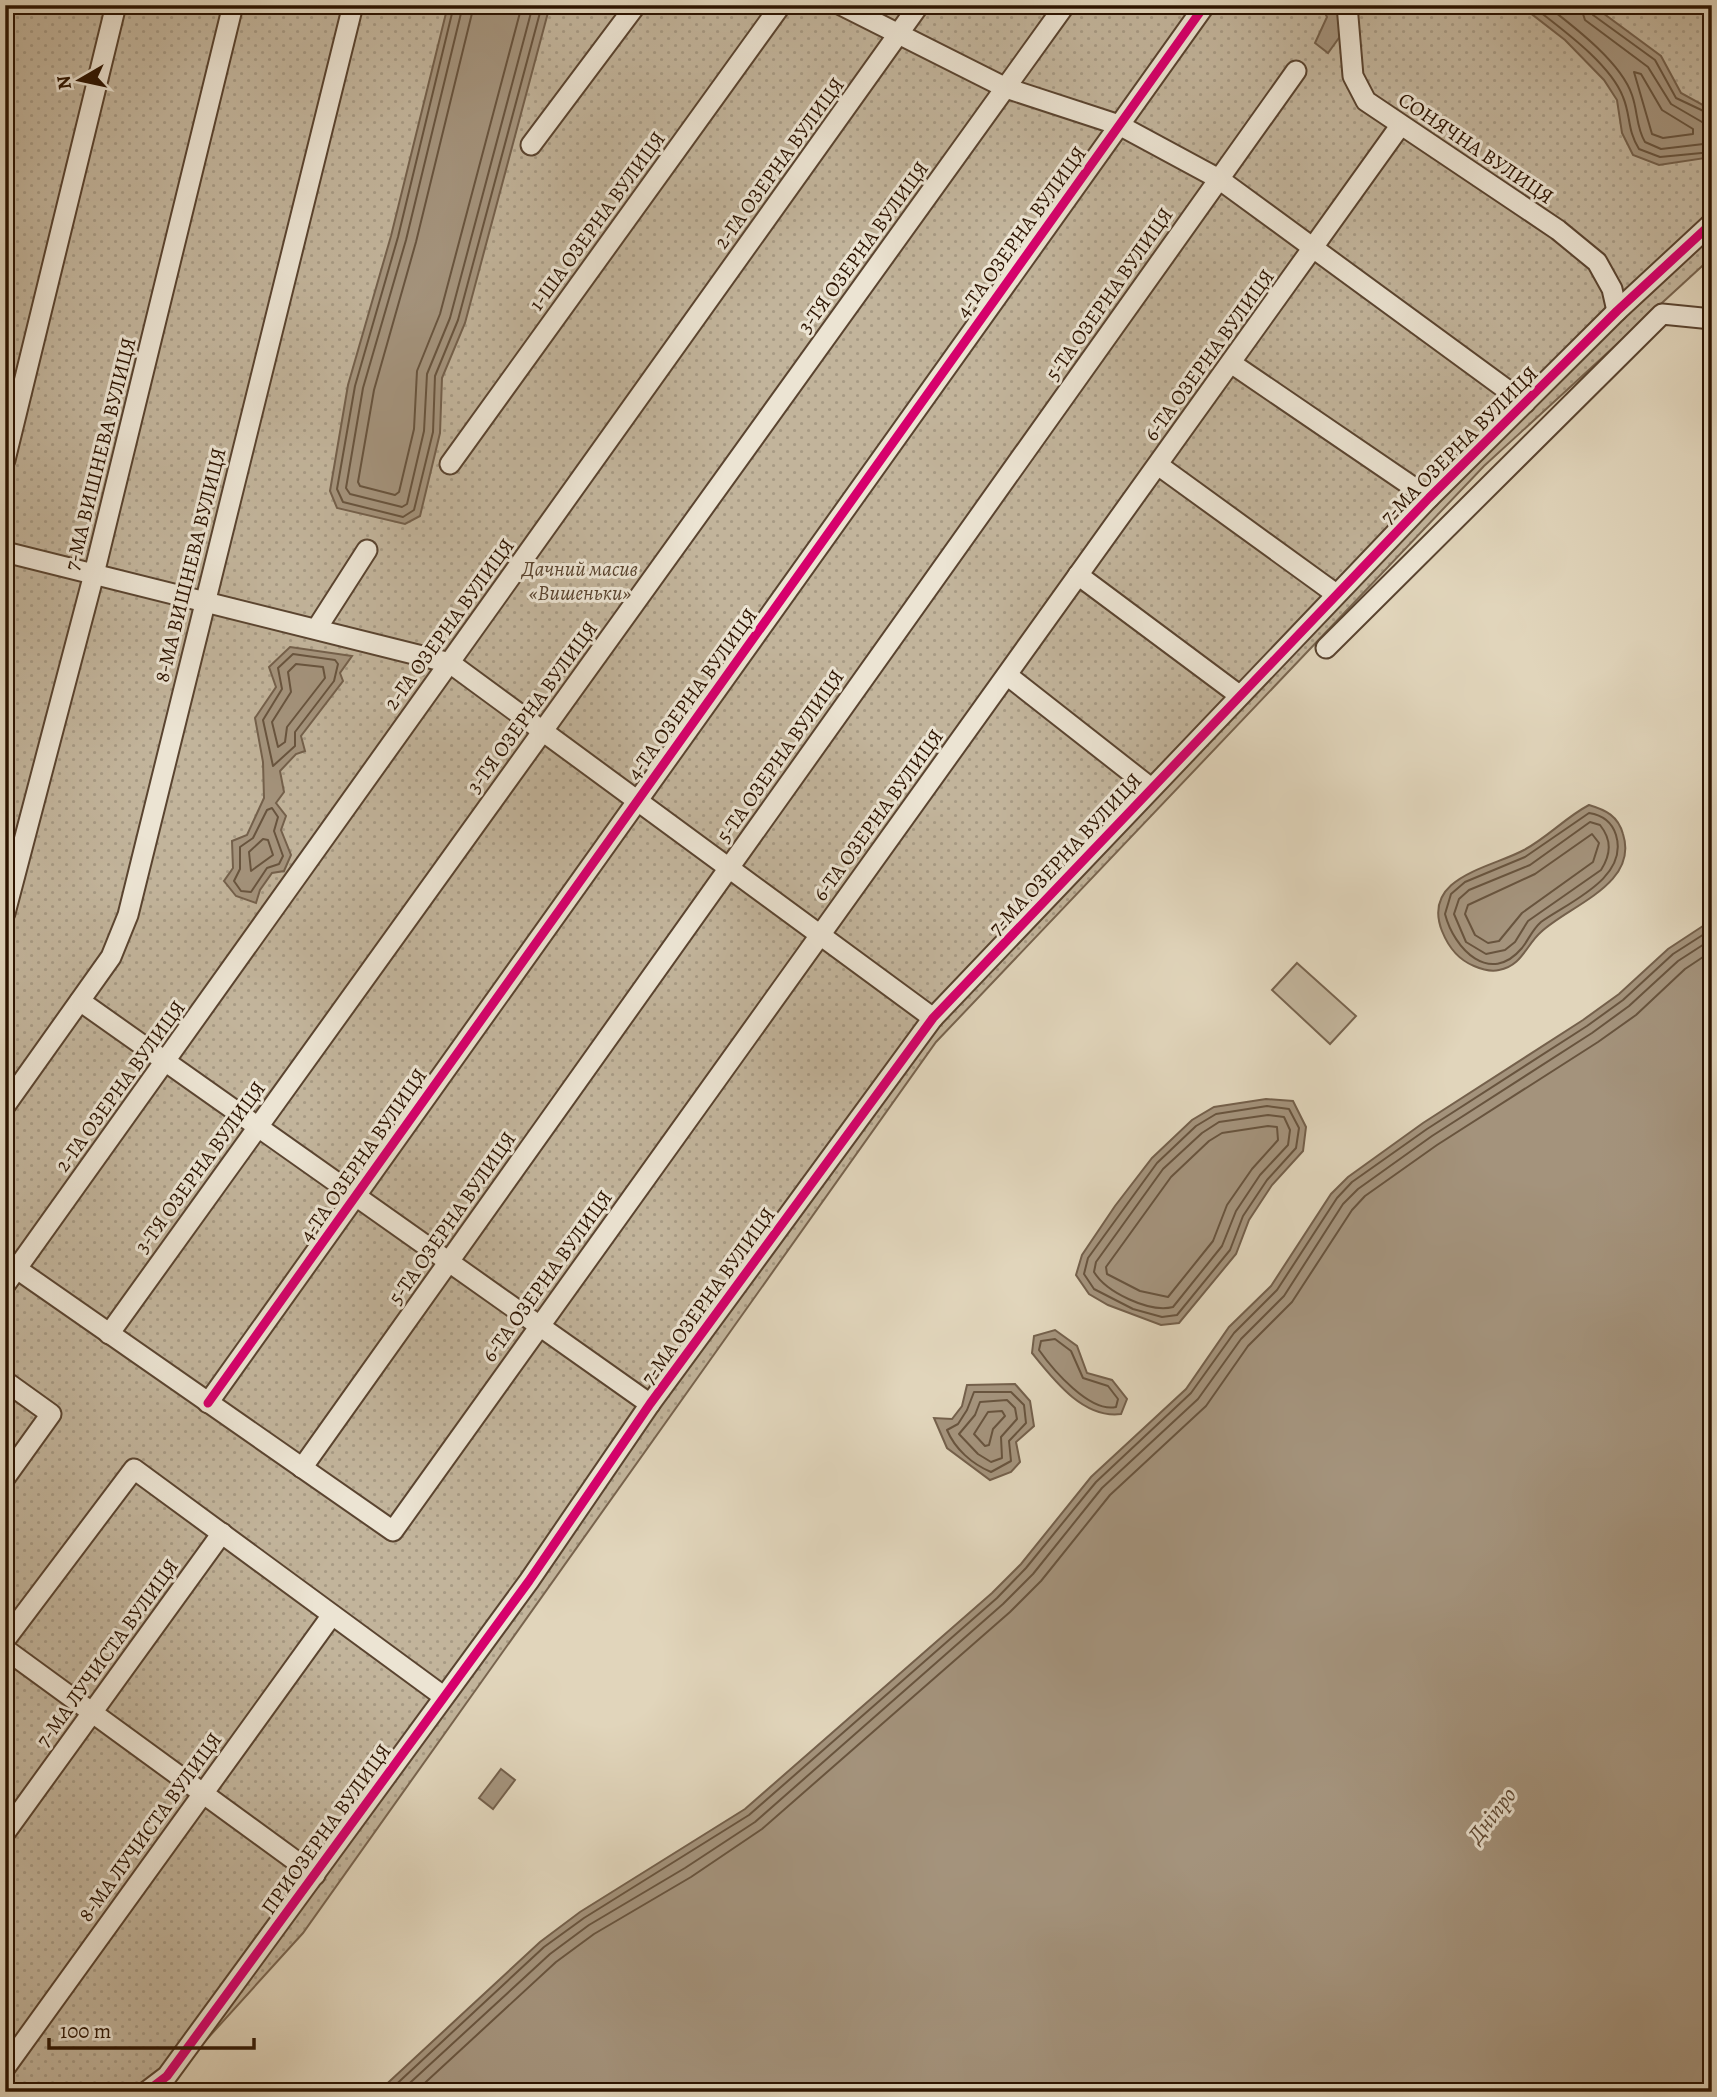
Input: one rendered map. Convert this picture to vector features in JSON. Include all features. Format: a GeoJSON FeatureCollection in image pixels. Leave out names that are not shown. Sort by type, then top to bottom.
{"type":"FeatureCollection","features":[{"type":"Feature","properties":{"kind":"street"},"geometry":{"type":"LineString","coordinates":[[5,460],[116,5]]}},
{"type":"Feature","properties":{"kind":"street","name":"7-МА ВИШНЕВА ВУЛИЦЯ"},"geometry":{"type":"LineString","coordinates":[[5,913],[94,574],[233,5]]}},
{"type":"Feature","properties":{"kind":"street","name":"8-МА ВИШНЕВА ВУЛИЦЯ"},"geometry":{"type":"LineString","coordinates":[[5,1106],[111,957],[128,915],[353,5]]}},
{"type":"Feature","properties":{"kind":"street"},"geometry":{"type":"LineString","coordinates":[[531,145],[636,5]]}},
{"type":"Feature","properties":{"kind":"street","name":"1-ША ОЗЕРНА ВУЛИЦЯ"},"geometry":{"type":"LineString","coordinates":[[450,464],[781,5]]}},
{"type":"Feature","properties":{"kind":"street"},"geometry":{"type":"LineString","coordinates":[[841,5],[1006,88],[1119,125],[1219,180],[1525,403]]}},
{"type":"Feature","properties":{"kind":"street","name":"2-ГА ОЗЕРНА ВУЛИЦЯ"},"geometry":{"type":"LineString","coordinates":[[11,1277],[919,5]]}},
{"type":"Feature","properties":{"kind":"street","name":"3-ТЯ ОЗЕРНА ВУЛИЦЯ"},"geometry":{"type":"LineString","coordinates":[[109,1334],[1065,5]]}},
{"type":"Feature","properties":{"kind":"street","name":"4-ТА ОЗЕРНА ВУЛИЦЯ"},"geometry":{"type":"LineString","coordinates":[[208,1403],[1205,5]]}},
{"type":"Feature","properties":{"kind":"street","name":"СОНЯЧНА ВУЛИЦЯ"},"geometry":{"type":"LineString","coordinates":[[1347,5],[1353,76],[1366,100],[1400,126],[1558,230],[1597,261],[1612,289],[1617,311]]}},
{"type":"Feature","properties":{"kind":"street","name":"5-ТА ОЗЕРНА ВУЛИЦЯ"},"geometry":{"type":"LineString","coordinates":[[302,1468],[1296,71]]}},
{"type":"Feature","properties":{"kind":"street","name":"6-ТА ОЗЕРНА ВУЛИЦЯ"},"geometry":{"type":"LineString","coordinates":[[302,1468],[393,1531],[1400,126]]}},
{"type":"Feature","properties":{"kind":"street","name":"7-МА ОЗЕРНА ВУЛИЦЯ"},"geometry":{"type":"LineString","coordinates":[[529,1581],[650,1404],[933,1018],[1429,498],[1617,311],[1712,223]]}},
{"type":"Feature","properties":{"kind":"street"},"geometry":{"type":"LineString","coordinates":[[1326,648],[1662,314],[1712,319]]}},
{"type":"Feature","properties":{"kind":"street"},"geometry":{"type":"LineString","coordinates":[[1231,363],[1429,498]]}},
{"type":"Feature","properties":{"kind":"street"},"geometry":{"type":"LineString","coordinates":[[1157,465],[1336,594]]}},
{"type":"Feature","properties":{"kind":"street"},"geometry":{"type":"LineString","coordinates":[[317,628],[367,550]]}},
{"type":"Feature","properties":{"kind":"street"},"geometry":{"type":"LineString","coordinates":[[5,552],[450,663],[933,1018]]}},
{"type":"Feature","properties":{"kind":"street"},"geometry":{"type":"LineString","coordinates":[[1079,575],[1239,695]]}},
{"type":"Feature","properties":{"kind":"street"},"geometry":{"type":"LineString","coordinates":[[1007,675],[1151,788]]}},
{"type":"Feature","properties":{"kind":"street"},"geometry":{"type":"LineString","coordinates":[[80,1001],[650,1404]]}},
{"type":"Feature","properties":{"kind":"street"},"geometry":{"type":"LineString","coordinates":[[11,1277],[109,1334],[302,1468]]}},
{"type":"Feature","properties":{"kind":"street"},"geometry":{"type":"LineString","coordinates":[[5,1381],[51,1414],[5,1478]]}},
{"type":"Feature","properties":{"kind":"street"},"geometry":{"type":"LineString","coordinates":[[5,1640],[134,1469],[443,1696]]}},
{"type":"Feature","properties":{"kind":"street","name":"7-МА ЛУЧИСТА ВУЛИЦЯ"},"geometry":{"type":"LineString","coordinates":[[5,1833],[222,1533]]}},
{"type":"Feature","properties":{"kind":"street","name":"ПРИОЗЕРНА ВУЛИЦЯ"},"geometry":{"type":"LineString","coordinates":[[146,2092],[167,2076],[529,1581]]}},
{"type":"Feature","properties":{"kind":"street","name":"8-МА ЛУЧИСТА ВУЛИЦЯ"},"geometry":{"type":"LineString","coordinates":[[5,2068],[332,1615]]}},
{"type":"Feature","properties":{"kind":"street"},"geometry":{"type":"LineString","coordinates":[[5,1650],[315,1875]]}},
{"type":"Feature","properties":{"kind":"green space","name":"Дачний масив «Вишеньки»"},"geometry":{"type":"Polygon","coordinates":[[[5,5],[1712,5],[1712,257],[1484,466],[936,1042],[303,1933],[159,2092],[5,2092],[5,5]]]}},
{"type":"Feature","properties":{"kind":"green space"},"geometry":{"type":"Polygon","coordinates":[[[1297,963],[1356,1016],[1330,1044],[1272,990],[1297,963]]]}},
{"type":"Feature","properties":{"kind":"water"},"geometry":{"type":"Polygon","coordinates":[[[448,5],[550,5],[465,323],[442,378],[440,433],[420,516],[405,524],[337,508],[330,491],[348,385],[391,236],[448,5]]]}},
{"type":"Feature","properties":{"kind":"water"},"geometry":{"type":"Polygon","coordinates":[[[1321,5],[1341,5],[1341,35],[1328,53],[1315,43],[1327,17],[1321,5]]]}},
{"type":"Feature","properties":{"kind":"water"},"geometry":{"type":"Polygon","coordinates":[[[1520,5],[1592,5],[1661,56],[1681,93],[1712,110],[1712,157],[1659,165],[1633,155],[1622,133],[1617,100],[1604,80],[1565,40],[1520,5]]]}},
{"type":"Feature","properties":{"kind":"water"},"geometry":{"type":"Polygon","coordinates":[[[290,647],[352,656],[340,673],[343,681],[301,736],[305,751],[296,754],[280,771],[284,792],[276,803],[286,816],[281,830],[291,855],[284,871],[272,873],[260,890],[256,903],[236,896],[224,881],[233,868],[232,841],[247,835],[264,798],[263,762],[255,718],[276,687],[269,667],[290,647]]]}},
{"type":"Feature","properties":{"kind":"water"},"geometry":{"type":"Polygon","coordinates":[[[1589,805],[1610,815],[1623,834],[1625,851],[1621,867],[1612,880],[1541,932],[1518,960],[1507,968],[1496,971],[1483,969],[1459,956],[1444,937],[1438,913],[1441,898],[1450,886],[1478,869],[1524,850],[1589,805]]]}},
{"type":"Feature","properties":{"kind":"water","name":"Дніпро"},"geometry":{"type":"Polygon","coordinates":[[[1712,920],[1712,2092],[378,2092],[540,1942],[580,1912],[745,1809],[992,1593],[1021,1564],[1091,1477],[1186,1389],[1229,1327],[1271,1286],[1331,1194],[1348,1177],[1423,1123],[1583,1020],[1619,994],[1668,949],[1712,920]]]}},
{"type":"Feature","properties":{"kind":"water"},"geometry":{"type":"Polygon","coordinates":[[[1266,1099],[1293,1101],[1306,1127],[1303,1151],[1272,1185],[1249,1220],[1236,1254],[1179,1323],[1161,1325],[1108,1305],[1089,1294],[1076,1275],[1082,1255],[1152,1158],[1192,1120],[1214,1107],[1266,1099]]]}},
{"type":"Feature","properties":{"kind":"water"},"geometry":{"type":"Polygon","coordinates":[[[1055,1330],[1077,1346],[1087,1373],[1112,1380],[1127,1399],[1121,1414],[1107,1414],[1082,1404],[1059,1385],[1032,1353],[1034,1336],[1055,1330]]]}},
{"type":"Feature","properties":{"kind":"water"},"geometry":{"type":"Polygon","coordinates":[[[1015,1384],[1030,1401],[1034,1426],[1016,1442],[1020,1462],[1011,1472],[990,1480],[947,1448],[934,1418],[952,1419],[962,1406],[967,1385],[1015,1384]]]}},
{"type":"Feature","properties":{"kind":"water"},"geometry":{"type":"Polygon","coordinates":[[[501,1769],[515,1780],[493,1809],[479,1798],[501,1769]]]}},
{"type":"Feature","properties":{"kind":"cycle path"},"geometry":{"type":"LineString","coordinates":[[208,1403],[1205,5]]}},
{"type":"Feature","properties":{"kind":"cycle path"},"geometry":{"type":"LineString","coordinates":[[146,2092],[167,2076],[529,1581],[650,1404],[933,1018],[1429,498],[1617,311],[1712,223]]}}]}
